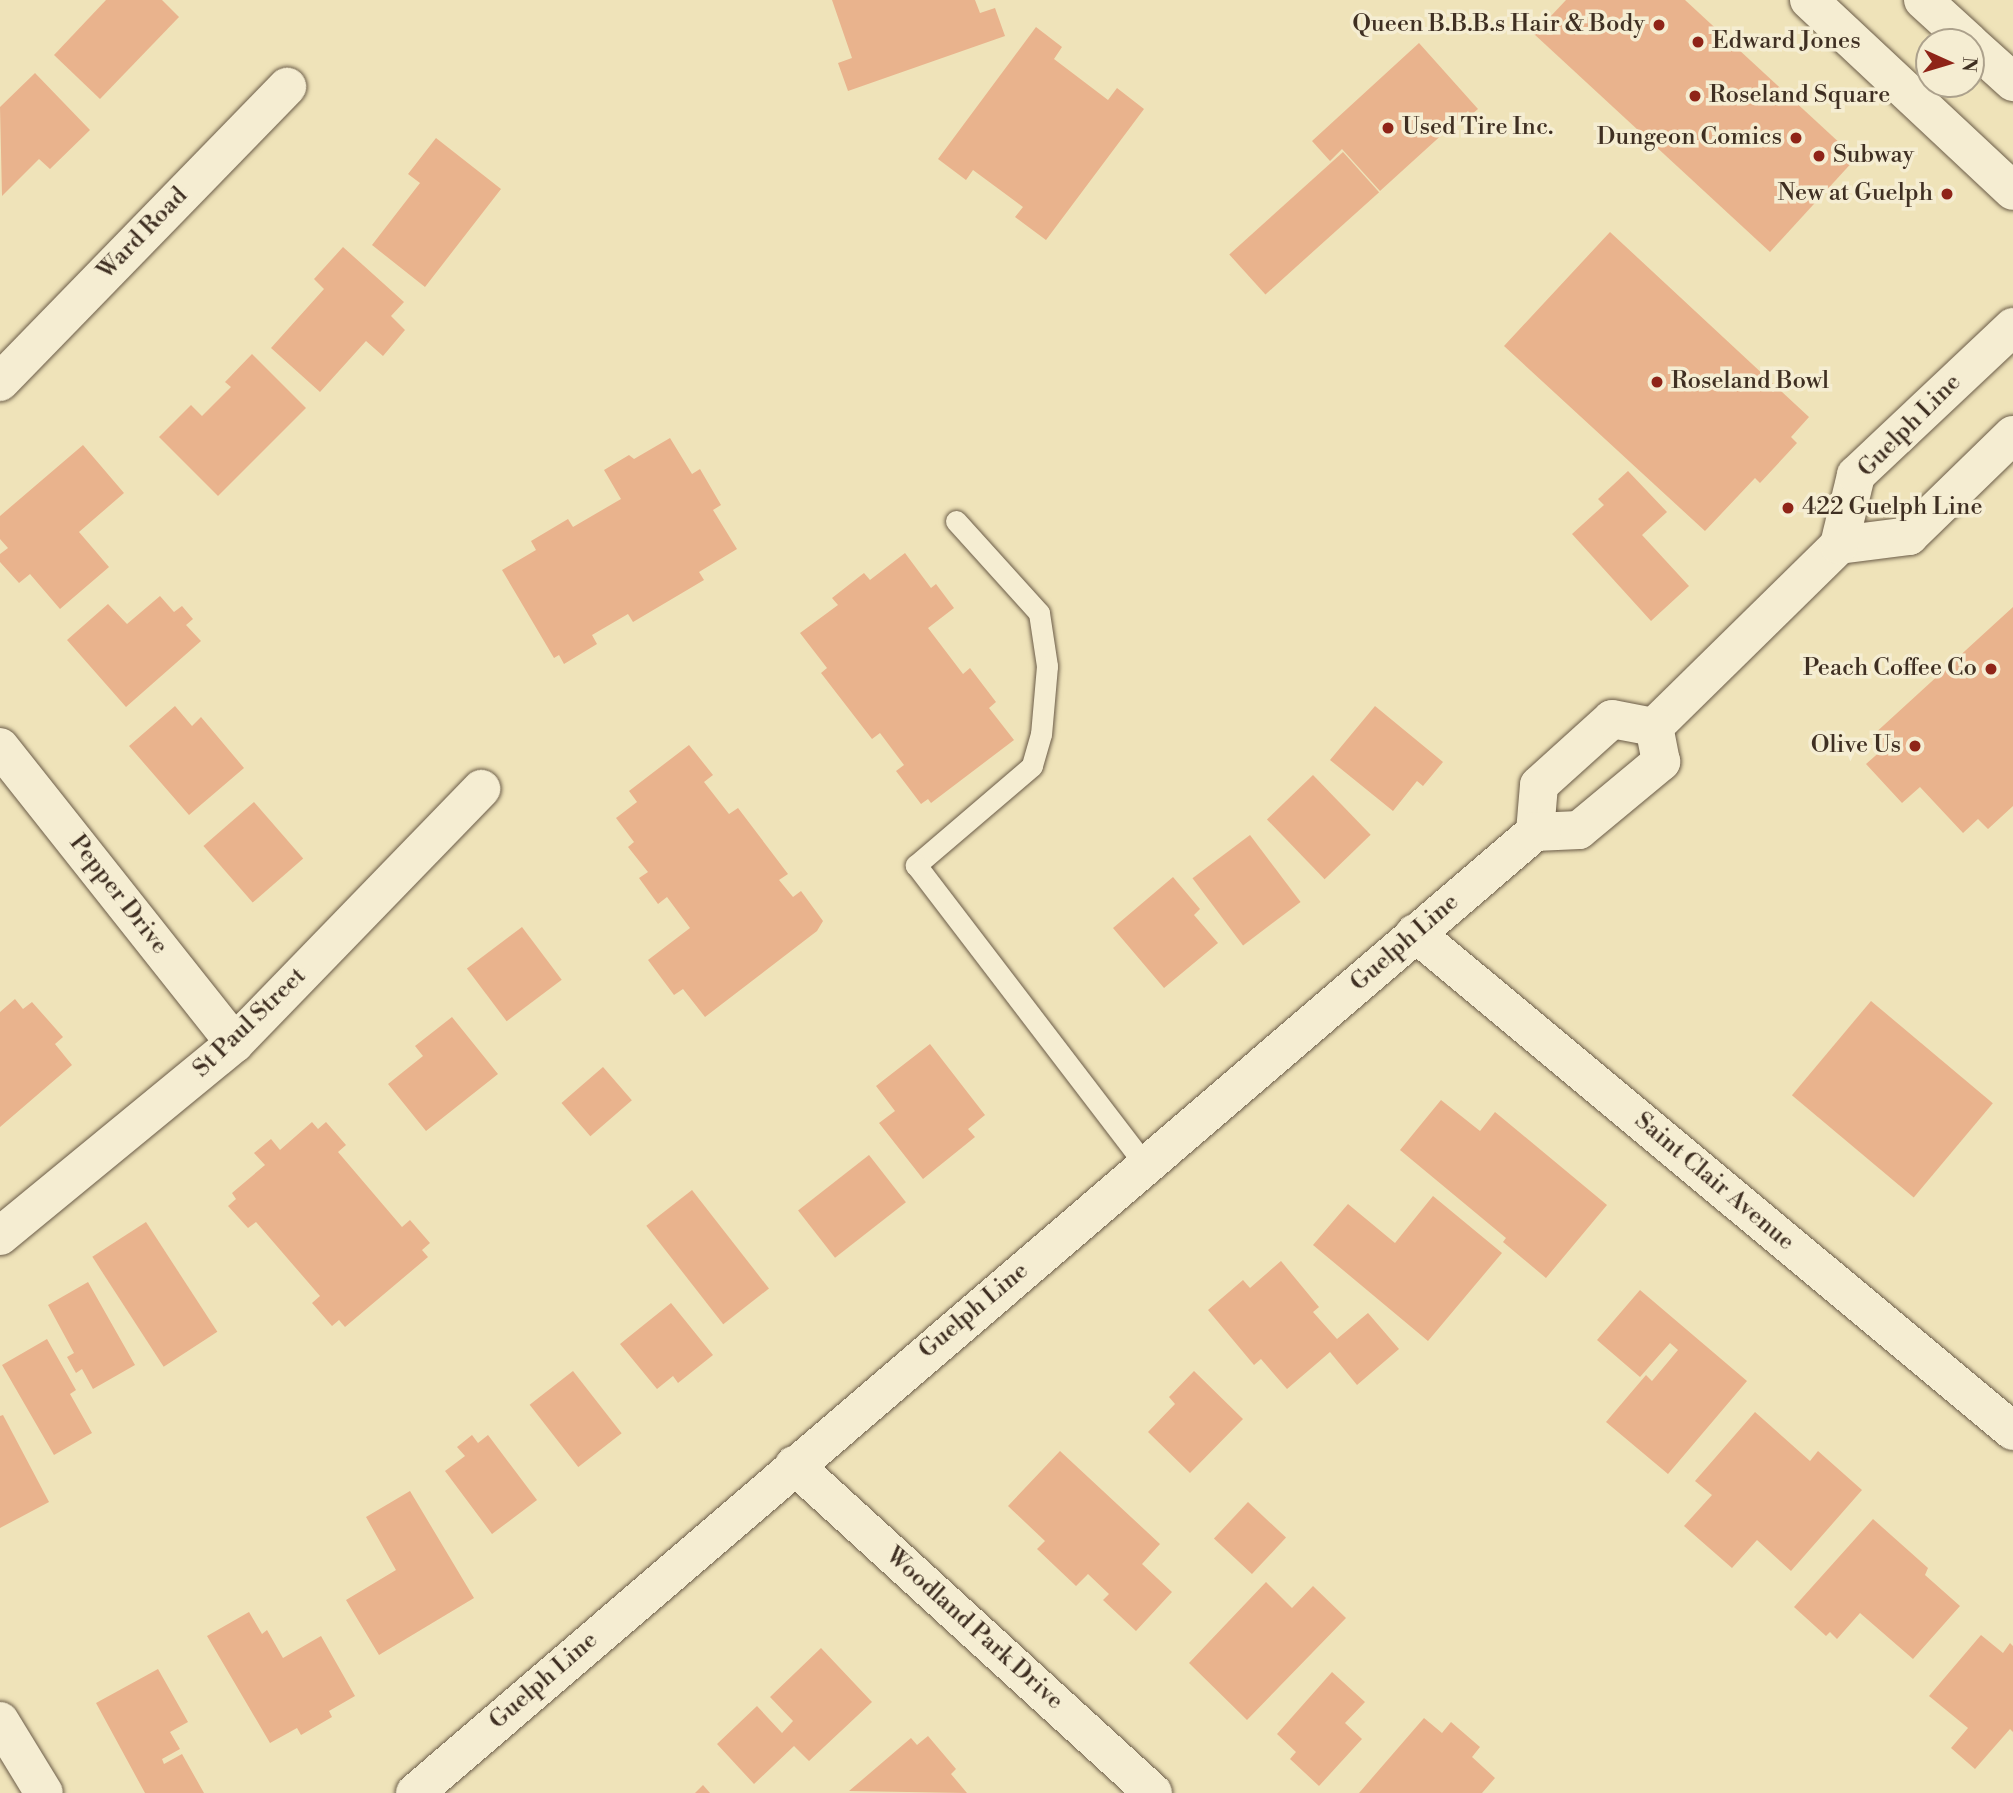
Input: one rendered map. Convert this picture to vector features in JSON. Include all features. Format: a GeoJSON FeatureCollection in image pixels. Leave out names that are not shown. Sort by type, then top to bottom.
{"type":"FeatureCollection","features":[{"type":"Feature","properties":{"kind":"main road"},"geometry":{"type":"LineString","coordinates":[[1809,0],[2013,191]]}},
{"type":"Feature","properties":{"kind":"main road"},"geometry":{"type":"LineString","coordinates":[[1923,0],[1954,28]]}},
{"type":"Feature","properties":{"kind":"main road"},"geometry":{"type":"LineString","coordinates":[[1985,57],[2013,82]]}},
{"type":"Feature","properties":{"kind":"main road","name":"Ward Road"},"geometry":{"type":"LineString","coordinates":[[0,382],[287,87]]}},
{"type":"Feature","properties":{"kind":"main road","name":"Guelph Line"},"geometry":{"type":"LineString","coordinates":[[1839,545],[1856,475],[2013,327]]}},
{"type":"Feature","properties":{"kind":"main road"},"geometry":{"type":"LineString","coordinates":[[1654,727],[1839,545],[1909,537],[2013,435]]}},
{"type":"Feature","properties":{"kind":"main road"},"geometry":{"type":"LineString","coordinates":[[1612,719],[1654,727],[1661,762],[1579,830],[1535,832],[1539,785],[1612,719]]}},
{"type":"Feature","properties":{"kind":"main road","name":"Pepper Drive"},"geometry":{"type":"LineString","coordinates":[[0,747],[235,1043]]}},
{"type":"Feature","properties":{"kind":"main road","name":"St Paul Street"},"geometry":{"type":"LineString","coordinates":[[0,1236],[235,1043],[481,789]]}},
{"type":"Feature","properties":{"kind":"main road","name":"Guelph Line"},"geometry":{"type":"LineString","coordinates":[[415,1793],[794,1465],[1535,832]]}},
{"type":"Feature","properties":{"kind":"main road","name":"Saint Clair Avenue"},"geometry":{"type":"LineString","coordinates":[[1415,933],[2013,1431]]}},
{"type":"Feature","properties":{"kind":"main road","name":"Woodland Park Drive"},"geometry":{"type":"LineString","coordinates":[[794,1465],[1153,1793]]}},
{"type":"Feature","properties":{"kind":"main road"},"geometry":{"type":"LineString","coordinates":[[0,1721],[44,1793]]}},
{"type":"Feature","properties":{"kind":"lane"},"geometry":{"type":"LineString","coordinates":[[956,521],[1039,613],[1046,666],[1041,734],[1032,766],[916,865],[1145,1166]]}},
{"type":"Feature","properties":{"kind":"building"},"geometry":{"type":"Polygon","coordinates":[[[106,0],[162,0],[179,17],[100,99],[54,55],[106,0]]]}},
{"type":"Feature","properties":{"kind":"building"},"geometry":{"type":"Polygon","coordinates":[[[832,0],[975,0],[980,13],[995,8],[1005,36],[848,91],[838,63],[852,58],[832,0]]]}},
{"type":"Feature","properties":{"kind":"building","name":"Roseland Square"},"geometry":{"type":"Polygon","coordinates":[[[1566,0],[1685,0],[1856,158],[1770,252],[1534,34],[1566,0]]]}},
{"type":"Feature","properties":{"kind":"building"},"geometry":{"type":"Polygon","coordinates":[[[1036,27],[1062,47],[1054,59],[1108,100],[1117,88],[1144,109],[1046,240],[1015,217],[1023,207],[973,170],[966,180],[938,159],[1036,27]]]}},
{"type":"Feature","properties":{"kind":"building","name":"Used Tire Inc."},"geometry":{"type":"Polygon","coordinates":[[[1419,43],[1478,109],[1471,115],[1468,111],[1380,191],[1342,149],[1330,161],[1312,141],[1419,43]]]}},
{"type":"Feature","properties":{"kind":"building"},"geometry":{"type":"Polygon","coordinates":[[[35,73],[90,130],[50,169],[39,159],[2,196],[0,107],[35,73]]]}},
{"type":"Feature","properties":{"kind":"building"},"geometry":{"type":"Polygon","coordinates":[[[436,138],[501,189],[425,287],[372,245],[420,183],[408,174],[436,138]]]}},
{"type":"Feature","properties":{"kind":"building"},"geometry":{"type":"Polygon","coordinates":[[[1343,152],[1379,192],[1265,295],[1229,254],[1343,152]]]}},
{"type":"Feature","properties":{"kind":"building","name":"Roseland Bowl"},"geometry":{"type":"Polygon","coordinates":[[[1610,232],[1809,417],[1791,437],[1797,443],[1760,483],[1755,478],[1705,531],[1504,346],[1610,232]]]}},
{"type":"Feature","properties":{"kind":"building"},"geometry":{"type":"Polygon","coordinates":[[[343,247],[404,302],[391,316],[405,330],[383,356],[366,341],[320,392],[271,348],[324,289],[314,279],[343,247]]]}},
{"type":"Feature","properties":{"kind":"building"},"geometry":{"type":"Polygon","coordinates":[[[252,354],[306,408],[218,496],[159,437],[191,405],[202,416],[231,387],[225,382],[252,354]]]}},
{"type":"Feature","properties":{"kind":"building"},"geometry":{"type":"Polygon","coordinates":[[[670,438],[692,474],[700,469],[721,505],[713,510],[737,549],[699,572],[704,580],[633,622],[628,614],[592,635],[597,644],[564,664],[559,655],[554,658],[502,570],[536,550],[531,541],[568,519],[573,527],[621,499],[604,470],[629,455],[634,459],[670,438]]]}},
{"type":"Feature","properties":{"kind":"building"},"geometry":{"type":"Polygon","coordinates":[[[83,445],[124,493],[79,532],[109,567],[60,609],[30,574],[19,583],[0,562],[0,554],[8,548],[0,539],[0,516],[83,445]]]}},
{"type":"Feature","properties":{"kind":"building"},"geometry":{"type":"Polygon","coordinates":[[[1628,471],[1667,512],[1642,535],[1689,586],[1651,621],[1572,534],[1604,505],[1598,499],[1628,471]]]}},
{"type":"Feature","properties":{"kind":"building"},"geometry":{"type":"Polygon","coordinates":[[[905,553],[931,588],[936,584],[954,608],[928,628],[963,674],[970,668],[996,702],[989,708],[1014,740],[931,803],[928,799],[921,804],[896,771],[904,765],[880,733],[872,739],[821,673],[827,668],[800,633],[838,605],[832,598],[864,573],[870,580],[905,553]]]}},
{"type":"Feature","properties":{"kind":"building"},"geometry":{"type":"Polygon","coordinates":[[[160,596],[174,612],[182,606],[193,619],[186,625],[201,641],[126,707],[67,640],[108,604],[127,624],[160,596]]]}},
{"type":"Feature","properties":{"kind":"building"},"geometry":{"type":"Polygon","coordinates":[[[2013,607],[2013,806],[1988,829],[1978,819],[1963,833],[1920,787],[1902,803],[1866,764],[1883,749],[1872,736],[2013,607]]]}},
{"type":"Feature","properties":{"kind":"building"},"geometry":{"type":"Polygon","coordinates":[[[175,706],[192,726],[201,717],[244,768],[189,815],[129,746],[175,706]]]}},
{"type":"Feature","properties":{"kind":"building"},"geometry":{"type":"Polygon","coordinates":[[[1375,706],[1443,762],[1423,786],[1417,781],[1393,811],[1330,760],[1375,706]]]}},
{"type":"Feature","properties":{"kind":"building"},"geometry":{"type":"Polygon","coordinates":[[[689,745],[713,775],[704,782],[729,814],[738,808],[788,874],[779,880],[793,897],[801,891],[823,921],[817,931],[705,1017],[683,989],[674,995],[648,960],[690,928],[667,897],[658,904],[639,878],[648,872],[628,847],[634,842],[616,818],[637,802],[629,791],[689,745]]]}},
{"type":"Feature","properties":{"kind":"building"},"geometry":{"type":"Polygon","coordinates":[[[1313,775],[1371,835],[1325,879],[1267,819],[1313,775]]]}},
{"type":"Feature","properties":{"kind":"building"},"geometry":{"type":"Polygon","coordinates":[[[254,802],[303,859],[253,903],[203,846],[254,802]]]}},
{"type":"Feature","properties":{"kind":"building"},"geometry":{"type":"Polygon","coordinates":[[[1250,835],[1301,902],[1243,945],[1192,878],[1250,835]]]}},
{"type":"Feature","properties":{"kind":"building"},"geometry":{"type":"Polygon","coordinates":[[[1173,877],[1200,909],[1194,915],[1218,943],[1164,988],[1113,928],[1173,877]]]}},
{"type":"Feature","properties":{"kind":"building"},"geometry":{"type":"Polygon","coordinates":[[[522,927],[562,980],[507,1021],[467,969],[522,927]]]}},
{"type":"Feature","properties":{"kind":"building"},"geometry":{"type":"Polygon","coordinates":[[[15,999],[23,1009],[32,1002],[63,1037],[55,1044],[72,1065],[0,1127],[0,1012],[15,999]]]}},
{"type":"Feature","properties":{"kind":"building"},"geometry":{"type":"Polygon","coordinates":[[[1871,1001],[1993,1103],[1914,1197],[1792,1095],[1871,1001]]]}},
{"type":"Feature","properties":{"kind":"building"},"geometry":{"type":"Polygon","coordinates":[[[452,1017],[498,1074],[426,1131],[388,1084],[423,1056],[415,1046],[452,1017]]]}},
{"type":"Feature","properties":{"kind":"building"},"geometry":{"type":"Polygon","coordinates":[[[930,1044],[985,1115],[968,1129],[975,1137],[923,1179],[879,1123],[895,1111],[876,1086],[930,1044]]]}},
{"type":"Feature","properties":{"kind":"building"},"geometry":{"type":"Polygon","coordinates":[[[603,1067],[632,1100],[590,1136],[561,1103],[603,1067]]]}},
{"type":"Feature","properties":{"kind":"building"},"geometry":{"type":"Polygon","coordinates":[[[1441,1100],[1480,1131],[1495,1112],[1607,1205],[1546,1278],[1503,1242],[1506,1238],[1400,1150],[1441,1100]]]}},
{"type":"Feature","properties":{"kind":"building"},"geometry":{"type":"Polygon","coordinates":[[[312,1122],[318,1129],[326,1122],[346,1145],[338,1152],[402,1227],[410,1220],[430,1243],[422,1250],[428,1257],[345,1327],[339,1320],[332,1326],[312,1303],[320,1296],[256,1222],[248,1228],[228,1206],[236,1199],[232,1193],[265,1165],[254,1153],[271,1139],[280,1150],[312,1122]]]}},
{"type":"Feature","properties":{"kind":"building"},"geometry":{"type":"Polygon","coordinates":[[[869,1155],[906,1202],[835,1258],[798,1210],[869,1155]]]}},
{"type":"Feature","properties":{"kind":"building"},"geometry":{"type":"Polygon","coordinates":[[[692,1190],[769,1289],[723,1324],[646,1226],[692,1190]]]}},
{"type":"Feature","properties":{"kind":"building"},"geometry":{"type":"Polygon","coordinates":[[[1433,1196],[1502,1253],[1428,1341],[1313,1245],[1348,1204],[1395,1243],[1433,1196]]]}},
{"type":"Feature","properties":{"kind":"building"},"geometry":{"type":"Polygon","coordinates":[[[146,1222],[217,1332],[164,1367],[92,1257],[146,1222]]]}},
{"type":"Feature","properties":{"kind":"building"},"geometry":{"type":"Polygon","coordinates":[[[1281,1261],[1319,1307],[1313,1312],[1337,1339],[1368,1313],[1399,1349],[1357,1385],[1330,1352],[1287,1389],[1261,1359],[1254,1365],[1208,1310],[1243,1280],[1250,1288],[1281,1261]]]}},
{"type":"Feature","properties":{"kind":"building"},"geometry":{"type":"Polygon","coordinates":[[[88,1282],[135,1365],[93,1389],[82,1369],[76,1373],[67,1357],[74,1353],[48,1305],[88,1282]]]}},
{"type":"Feature","properties":{"kind":"building"},"geometry":{"type":"Polygon","coordinates":[[[1640,1290],[1747,1381],[1668,1474],[1606,1422],[1646,1375],[1652,1381],[1678,1350],[1670,1343],[1640,1377],[1597,1340],[1640,1290]]]}},
{"type":"Feature","properties":{"kind":"building"},"geometry":{"type":"Polygon","coordinates":[[[671,1303],[713,1355],[678,1383],[673,1376],[657,1389],[620,1344],[671,1303]]]}},
{"type":"Feature","properties":{"kind":"building"},"geometry":{"type":"Polygon","coordinates":[[[47,1339],[76,1390],[70,1394],[92,1433],[54,1455],[2,1365],[47,1339]]]}},
{"type":"Feature","properties":{"kind":"building"},"geometry":{"type":"Polygon","coordinates":[[[573,1371],[622,1433],[578,1467],[530,1405],[573,1371]]]}},
{"type":"Feature","properties":{"kind":"building"},"geometry":{"type":"Polygon","coordinates":[[[1194,1371],[1243,1419],[1190,1473],[1148,1432],[1175,1404],[1169,1397],[1194,1371]]]}},
{"type":"Feature","properties":{"kind":"building"},"geometry":{"type":"Polygon","coordinates":[[[1755,1412],[1810,1461],[1818,1451],[1862,1490],[1791,1571],[1757,1540],[1732,1568],[1684,1526],[1712,1495],[1695,1481],[1755,1412]]]}},
{"type":"Feature","properties":{"kind":"building"},"geometry":{"type":"Polygon","coordinates":[[[3,1415],[49,1502],[0,1528],[0,1416],[3,1415]]]}},
{"type":"Feature","properties":{"kind":"building"},"geometry":{"type":"Polygon","coordinates":[[[472,1435],[478,1443],[488,1435],[537,1500],[492,1534],[445,1471],[465,1456],[457,1447],[472,1435]]]}},
{"type":"Feature","properties":{"kind":"building"},"geometry":{"type":"Polygon","coordinates":[[[1060,1451],[1160,1544],[1142,1564],[1172,1592],[1136,1631],[1103,1600],[1109,1594],[1088,1574],[1076,1586],[1037,1549],[1045,1541],[1008,1506],[1060,1451]]]}},
{"type":"Feature","properties":{"kind":"building"},"geometry":{"type":"Polygon","coordinates":[[[410,1491],[474,1598],[379,1655],[346,1600],[396,1570],[366,1517],[410,1491]]]}},
{"type":"Feature","properties":{"kind":"building"},"geometry":{"type":"Polygon","coordinates":[[[1248,1502],[1286,1537],[1252,1574],[1214,1539],[1248,1502]]]}},
{"type":"Feature","properties":{"kind":"building"},"geometry":{"type":"Polygon","coordinates":[[[1873,1519],[1928,1568],[1925,1575],[1960,1606],[1913,1659],[1860,1613],[1837,1639],[1830,1632],[1826,1636],[1794,1607],[1873,1519]]]}},
{"type":"Feature","properties":{"kind":"building"},"geometry":{"type":"Polygon","coordinates":[[[1266,1582],[1292,1608],[1313,1586],[1346,1618],[1247,1720],[1189,1663],[1266,1582]]]}},
{"type":"Feature","properties":{"kind":"building"},"geometry":{"type":"Polygon","coordinates":[[[249,1612],[262,1634],[267,1630],[283,1658],[321,1636],[355,1696],[329,1711],[332,1717],[301,1735],[297,1728],[270,1743],[207,1636],[249,1612]]]}},
{"type":"Feature","properties":{"kind":"building"},"geometry":{"type":"Polygon","coordinates":[[[1981,1635],[2003,1653],[2010,1643],[2013,1646],[2013,1732],[2010,1729],[1975,1769],[1951,1748],[1968,1728],[1929,1696],[1981,1635]]]}},
{"type":"Feature","properties":{"kind":"building"},"geometry":{"type":"Polygon","coordinates":[[[821,1648],[872,1702],[809,1761],[794,1746],[754,1784],[717,1744],[757,1706],[782,1733],[793,1721],[770,1697],[821,1648]]]}},
{"type":"Feature","properties":{"kind":"building"},"geometry":{"type":"Polygon","coordinates":[[[158,1669],[188,1722],[170,1732],[180,1749],[162,1759],[164,1764],[182,1754],[204,1793],[145,1793],[96,1703],[158,1669]]]}},
{"type":"Feature","properties":{"kind":"building"},"geometry":{"type":"Polygon","coordinates":[[[1332,1672],[1365,1702],[1345,1723],[1362,1739],[1319,1786],[1290,1759],[1296,1752],[1277,1734],[1332,1672]]]}},
{"type":"Feature","properties":{"kind":"building"},"geometry":{"type":"Polygon","coordinates":[[[1424,1718],[1442,1733],[1451,1722],[1480,1747],[1472,1757],[1495,1778],[1482,1793],[1359,1793],[1424,1718]]]}},
{"type":"Feature","properties":{"kind":"building"},"geometry":{"type":"Polygon","coordinates":[[[928,1736],[956,1769],[951,1774],[967,1793],[849,1791],[911,1738],[917,1745],[928,1736]]]}},
{"type":"Feature","properties":{"kind":"building"},"geometry":{"type":"Polygon","coordinates":[[[703,1785],[710,1793],[695,1793],[703,1785]]]}},
{"type":"Feature","properties":{"kind":"place","name":"Queen B.B.B.s Hair & Body"},"geometry":{"type":"Point","coordinates":[1659,25]}},
{"type":"Feature","properties":{"kind":"place","name":"Edward Jones"},"geometry":{"type":"Point","coordinates":[1698,42]}},
{"type":"Feature","properties":{"kind":"place","name":"Roseland Square"},"geometry":{"type":"Point","coordinates":[1695,96]}},
{"type":"Feature","properties":{"kind":"place","name":"Used Tire Inc."},"geometry":{"type":"Point","coordinates":[1388,128]}},
{"type":"Feature","properties":{"kind":"place","name":"Dungeon Comics"},"geometry":{"type":"Point","coordinates":[1796,138]}},
{"type":"Feature","properties":{"kind":"place","name":"Subway"},"geometry":{"type":"Point","coordinates":[1819,156]}},
{"type":"Feature","properties":{"kind":"place","name":"New at Guelph"},"geometry":{"type":"Point","coordinates":[1947,194]}},
{"type":"Feature","properties":{"kind":"place","name":"Roseland Bowl"},"geometry":{"type":"Point","coordinates":[1657,382]}},
{"type":"Feature","properties":{"kind":"place","name":"422 Guelph Line"},"geometry":{"type":"Point","coordinates":[1788,508]}},
{"type":"Feature","properties":{"kind":"place","name":"Peach Coffee Co"},"geometry":{"type":"Point","coordinates":[1991,669]}},
{"type":"Feature","properties":{"kind":"place","name":"Olive Us"},"geometry":{"type":"Point","coordinates":[1915,746]}}]}
